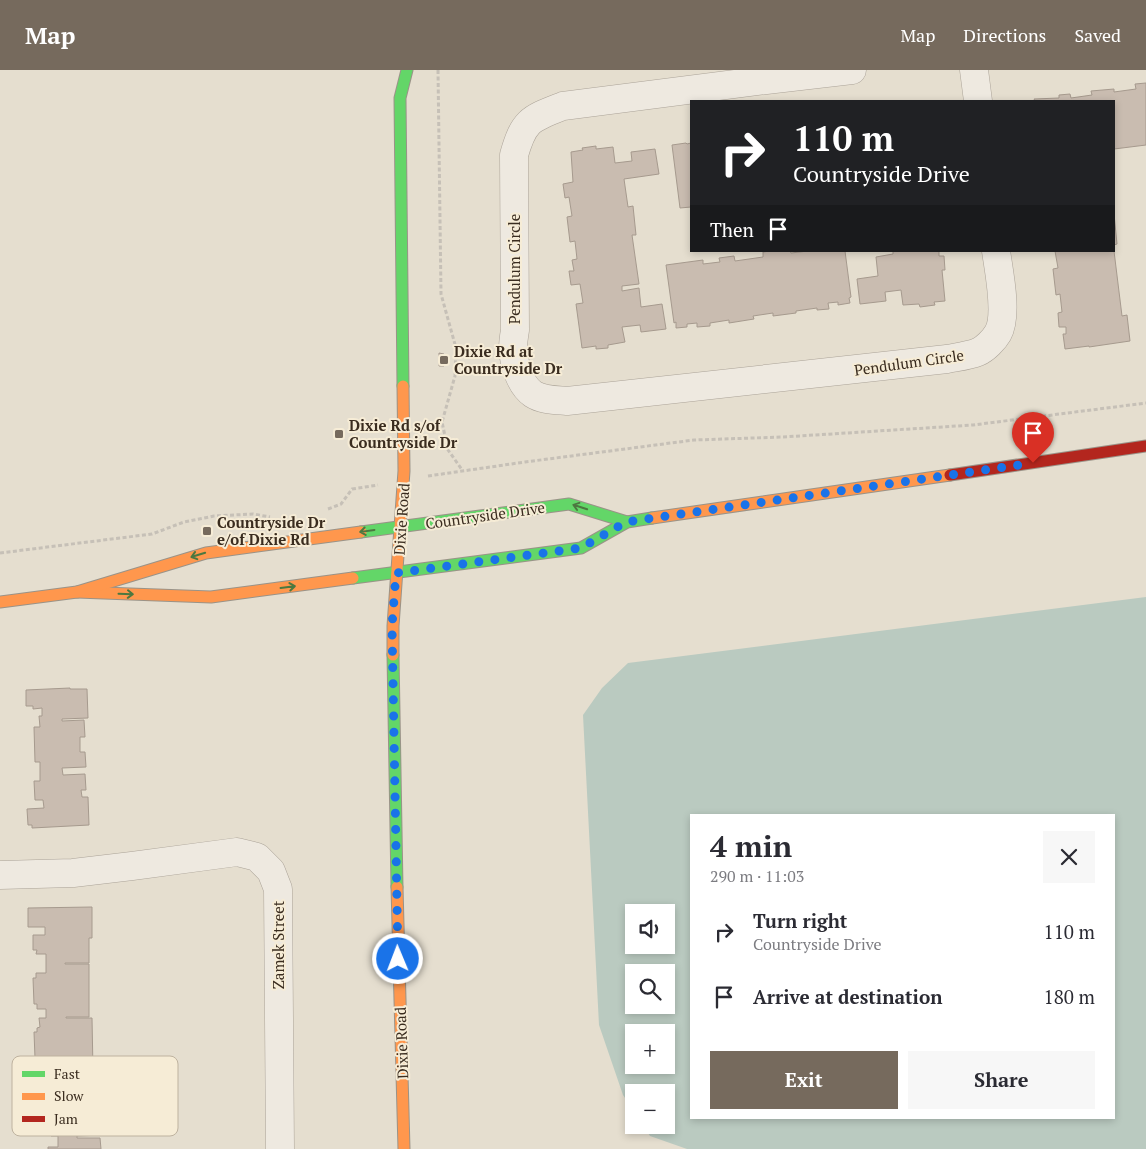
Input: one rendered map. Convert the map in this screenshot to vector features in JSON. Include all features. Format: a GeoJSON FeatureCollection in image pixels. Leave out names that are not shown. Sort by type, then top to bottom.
{"type":"FeatureCollection","features":[{"type":"Feature","properties":{"kind":"main road","name":"Dixie Road"},"geometry":{"type":"LineString","coordinates":[[404,1149],[392,626],[404,471],[400,98],[407,70]]}},
{"type":"Feature","properties":{"kind":"main road","name":"Dixie Road"},"geometry":{"type":"LineString","coordinates":[[394,84],[400,98]]}},
{"type":"Feature","properties":{"kind":"main road","name":"Countryside Drive"},"geometry":{"type":"LineString","coordinates":[[77,592],[212,597],[581,548],[626,522],[1146,446]]}},
{"type":"Feature","properties":{"kind":"main road","name":"Countryside Drive"},"geometry":{"type":"LineString","coordinates":[[0,602],[77,592],[206,553],[569,504],[626,522]]}},
{"type":"Feature","properties":{"kind":"street","name":"Pendulum Circle"},"geometry":{"type":"LineString","coordinates":[[852,70],[563,106],[538,116],[527,124],[519,137],[514,155],[515,330],[513,349],[516,366],[522,382],[534,395],[549,400],[567,402],[947,359],[978,352],[989,344],[998,333],[1002,321],[1003,307],[996,252]]}},
{"type":"Feature","properties":{"kind":"street"},"geometry":{"type":"LineString","coordinates":[[974,70],[978,100]]}},
{"type":"Feature","properties":{"kind":"street","name":"Zamek Street"},"geometry":{"type":"LineString","coordinates":[[0,874],[73,873],[237,852],[258,857],[271,871],[278,889],[280,1149]]}},
{"type":"Feature","properties":{"kind":"path"},"geometry":{"type":"LineString","coordinates":[[438,70],[441,294],[456,348],[455,376],[442,422],[448,450],[463,471],[694,440],[783,437],[972,425],[1146,403]]}},
{"type":"Feature","properties":{"kind":"path"},"geometry":{"type":"LineString","coordinates":[[327,510],[341,504],[352,489]]}},
{"type":"Feature","properties":{"kind":"path"},"geometry":{"type":"LineString","coordinates":[[0,553],[152,534],[184,522],[214,516],[253,514],[277,518]]}},
{"type":"Feature","properties":{"kind":"shaded area"},"geometry":{"type":"Polygon","coordinates":[[[1146,597],[1146,1149],[687,1149],[650,1136],[649,1134],[675,1134],[675,1084],[625,1084],[625,1098],[599,1025],[583,715],[602,688],[628,663],[1146,597]]]}},
{"type":"Feature","properties":{"kind":"building"},"geometry":{"type":"Polygon","coordinates":[[[1146,83],[1146,145],[1115,149],[1115,100],[1034,99],[1059,98],[1059,95],[1070,94],[1071,98],[1092,95],[1091,91],[1114,89],[1114,92],[1136,89],[1135,84],[1146,83]]]}},
{"type":"Feature","properties":{"kind":"building"},"geometry":{"type":"Polygon","coordinates":[[[690,143],[690,207],[680,208],[672,145],[690,143]]]}},
{"type":"Feature","properties":{"kind":"building"},"geometry":{"type":"Polygon","coordinates":[[[596,146],[596,149],[613,147],[615,163],[632,161],[631,152],[655,149],[659,174],[624,179],[628,207],[633,206],[636,235],[632,235],[639,284],[622,286],[622,291],[639,288],[641,307],[662,304],[666,329],[641,332],[640,325],[622,327],[625,342],[608,345],[608,348],[596,349],[596,346],[582,348],[576,304],[583,303],[580,284],[571,285],[569,271],[574,271],[572,260],[577,259],[575,241],[570,242],[567,217],[572,216],[569,197],[565,198],[563,184],[573,182],[571,152],[596,146]]]}},
{"type":"Feature","properties":{"kind":"building"},"geometry":{"type":"Polygon","coordinates":[[[1115,224],[1117,244],[1115,245],[1115,224]]]}},
{"type":"Feature","properties":{"kind":"building"},"geometry":{"type":"Polygon","coordinates":[[[763,252],[845,252],[851,297],[849,298],[850,303],[838,305],[838,302],[828,303],[829,309],[817,310],[817,308],[773,316],[773,313],[753,316],[754,319],[729,323],[729,320],[710,323],[710,326],[697,327],[697,323],[687,324],[687,327],[676,328],[666,265],[703,260],[703,264],[720,262],[719,258],[734,256],[735,261],[763,257],[763,252]]]}},
{"type":"Feature","properties":{"kind":"building"},"geometry":{"type":"Polygon","coordinates":[[[893,252],[939,252],[939,256],[944,256],[945,270],[942,270],[945,301],[934,302],[935,305],[920,307],[919,304],[903,305],[901,290],[885,292],[886,301],[860,304],[857,279],[878,276],[876,257],[893,254],[893,252]]]}},
{"type":"Feature","properties":{"kind":"building"},"geometry":{"type":"Polygon","coordinates":[[[1055,252],[1114,252],[1122,316],[1127,315],[1130,341],[1065,349],[1063,334],[1066,334],[1066,327],[1059,327],[1058,313],[1062,312],[1060,294],[1056,295],[1053,269],[1058,268],[1055,252]]]}},
{"type":"Feature","properties":{"kind":"building"},"geometry":{"type":"Polygon","coordinates":[[[439,353],[444,354],[444,366],[439,366],[439,353]]]}},
{"type":"Feature","properties":{"kind":"building"},"geometry":{"type":"Polygon","coordinates":[[[87,689],[88,718],[62,719],[62,721],[84,720],[85,737],[80,737],[80,752],[85,752],[86,767],[62,768],[63,775],[85,774],[86,790],[81,790],[82,797],[88,797],[89,825],[32,828],[32,825],[28,825],[27,809],[44,808],[43,800],[35,800],[34,781],[40,781],[40,762],[35,762],[34,727],[40,727],[39,716],[42,716],[42,708],[33,709],[33,706],[26,706],[26,690],[87,689]]]}},
{"type":"Feature","properties":{"kind":"building"},"geometry":{"type":"Polygon","coordinates":[[[92,907],[92,938],[89,938],[89,963],[65,964],[89,964],[89,1017],[66,1018],[92,1018],[92,1056],[35,1056],[34,1032],[37,1032],[37,1028],[40,1027],[39,1018],[46,1018],[46,1009],[37,1009],[37,1004],[34,1004],[33,978],[36,978],[36,973],[46,973],[46,954],[36,954],[37,950],[33,950],[33,935],[45,935],[45,927],[28,927],[28,908],[92,907]]]}},
{"type":"Feature","properties":{"kind":"building"},"geometry":{"type":"Polygon","coordinates":[[[58,1136],[77,1136],[77,1138],[100,1138],[101,1149],[48,1149],[48,1147],[58,1147],[58,1136]]]}},
{"type":"Feature","properties":{"kind":"traffic: fast"},"geometry":{"type":"LineString","coordinates":[[403,386],[400,98],[407,70]]}},
{"type":"Feature","properties":{"kind":"traffic: fast"},"geometry":{"type":"LineString","coordinates":[[361,532],[569,504],[627,522]]}},
{"type":"Feature","properties":{"kind":"traffic: fast"},"geometry":{"type":"LineString","coordinates":[[353,578],[581,548],[627,522],[652,518]]}},
{"type":"Feature","properties":{"kind":"traffic: fast"},"geometry":{"type":"LineString","coordinates":[[393,655],[397,887]]}},
{"type":"Feature","properties":{"kind":"traffic: slow"},"geometry":{"type":"LineString","coordinates":[[393,655],[393,626],[404,471],[403,386]]}},
{"type":"Feature","properties":{"kind":"traffic: slow"},"geometry":{"type":"LineString","coordinates":[[652,518],[950,475]]}},
{"type":"Feature","properties":{"kind":"traffic: slow"},"geometry":{"type":"LineString","coordinates":[[0,602],[77,592],[206,553],[361,532]]}},
{"type":"Feature","properties":{"kind":"traffic: slow"},"geometry":{"type":"LineString","coordinates":[[77,592],[211,597],[353,578]]}},
{"type":"Feature","properties":{"kind":"traffic: slow"},"geometry":{"type":"LineString","coordinates":[[397,887],[404,1149]]}},
{"type":"Feature","properties":{"kind":"traffic: jam"},"geometry":{"type":"LineString","coordinates":[[950,475],[1146,446]]}},
{"type":"Feature","properties":{"kind":"place","name":"Dixie Rd at Countryside Dr"},"geometry":{"type":"Point","coordinates":[444,360]}},
{"type":"Feature","properties":{"kind":"place","name":"Dixie Rd s/of Countryside Dr"},"geometry":{"type":"Point","coordinates":[339,434]}},
{"type":"Feature","properties":{"kind":"place","name":"Countryside Dr e/of Dixie Rd"},"geometry":{"type":"Point","coordinates":[207,531]}},
{"type":"Feature","properties":{"kind":"route"},"geometry":{"type":"LineString","coordinates":[[398,959],[392,626],[396,573],[581,548],[626,522],[1033,463]]}}]}
